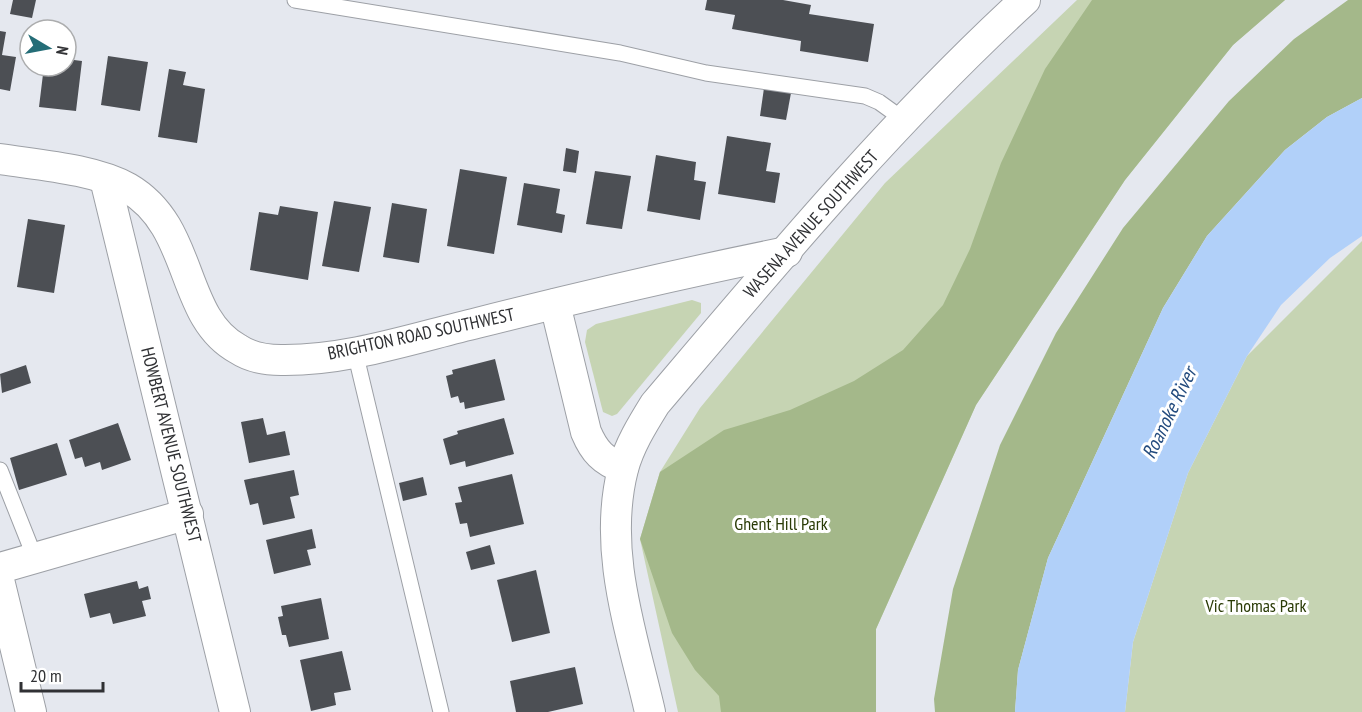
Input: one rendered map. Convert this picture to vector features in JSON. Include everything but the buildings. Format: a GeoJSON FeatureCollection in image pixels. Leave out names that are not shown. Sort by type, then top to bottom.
{"type":"FeatureCollection","features":[{"type":"Feature","properties":{"kind":"street","name":"WASENA AVENUE SOUTHWEST"},"geometry":{"type":"LineString","coordinates":[[650,712],[619,576],[615,545],[616,506],[623,468],[635,438],[655,404],[903,120],[962,58],[1025,0]]}},
{"type":"Feature","properties":{"kind":"street","name":"BRIGHTON ROAD SOUTHWEST"},"geometry":{"type":"LineString","coordinates":[[0,159],[105,179],[128,188],[150,204],[165,220],[205,316],[219,335],[237,349],[259,358],[282,360],[355,352],[676,274],[787,252]]}},
{"type":"Feature","properties":{"kind":"street","name":"HOWBERT AVENUE SOUTHWEST"},"geometry":{"type":"LineString","coordinates":[[105,179],[235,712]]}},
{"type":"Feature","properties":{"kind":"street"},"geometry":{"type":"LineString","coordinates":[[555,304],[586,432],[592,448],[601,458],[623,468]]}},
{"type":"Feature","properties":{"kind":"street"},"geometry":{"type":"LineString","coordinates":[[0,568],[188,514]]}},
{"type":"Feature","properties":{"kind":"street"},"geometry":{"type":"LineString","coordinates":[[0,584],[31,712]]}},
{"type":"Feature","properties":{"kind":"lane"},"geometry":{"type":"LineString","coordinates":[[295,0],[620,53],[706,73],[865,96],[879,102],[903,120]]}},
{"type":"Feature","properties":{"kind":"lane"},"geometry":{"type":"LineString","coordinates":[[355,352],[441,712]]}},
{"type":"Feature","properties":{"kind":"lane"},"geometry":{"type":"LineString","coordinates":[[0,470],[35,558]]}},
{"type":"Feature","properties":{"kind":"green space","name":"Ghent Hill Park"},"geometry":{"type":"Polygon","coordinates":[[[1077,0],[1285,0],[1233,45],[1125,180],[976,405],[876,629],[876,712],[678,712],[640,539],[660,472],[700,408],[885,183],[1077,0]]]}},
{"type":"Feature","properties":{"kind":"green space","name":"Ghent Hill Park"},"geometry":{"type":"Polygon","coordinates":[[[1092,0],[1285,0],[1233,45],[1125,180],[976,405],[876,629],[876,712],[721,712],[719,696],[695,670],[672,633],[640,539],[660,472],[724,430],[790,410],[854,381],[903,350],[943,305],[970,249],[1001,163],[1045,69],[1092,0]]]}},
{"type":"Feature","properties":{"kind":"green space"},"geometry":{"type":"Polygon","coordinates":[[[1348,0],[1362,0],[1362,98],[1327,117],[1285,150],[1207,236],[1163,308],[1048,558],[1018,670],[1015,712],[935,712],[934,699],[953,589],[1000,445],[1056,333],[1123,228],[1229,101],[1294,39],[1348,0]]]}},
{"type":"Feature","properties":{"kind":"green space","name":"Vic Thomas Park"},"geometry":{"type":"Polygon","coordinates":[[[1362,241],[1362,712],[1125,712],[1133,642],[1188,473],[1247,356],[1362,241]]]}},
{"type":"Feature","properties":{"kind":"green space"},"geometry":{"type":"Polygon","coordinates":[[[692,300],[701,303],[701,313],[617,414],[612,416],[603,412],[585,342],[587,330],[596,324],[692,300]]]}},
{"type":"Feature","properties":{"kind":"water","name":"Roanoke River"},"geometry":{"type":"Polygon","coordinates":[[[1362,98],[1362,236],[1330,258],[1281,305],[1247,356],[1188,473],[1133,642],[1125,712],[1015,712],[1018,670],[1048,558],[1163,308],[1207,236],[1285,150],[1327,117],[1362,98]]]}}]}
